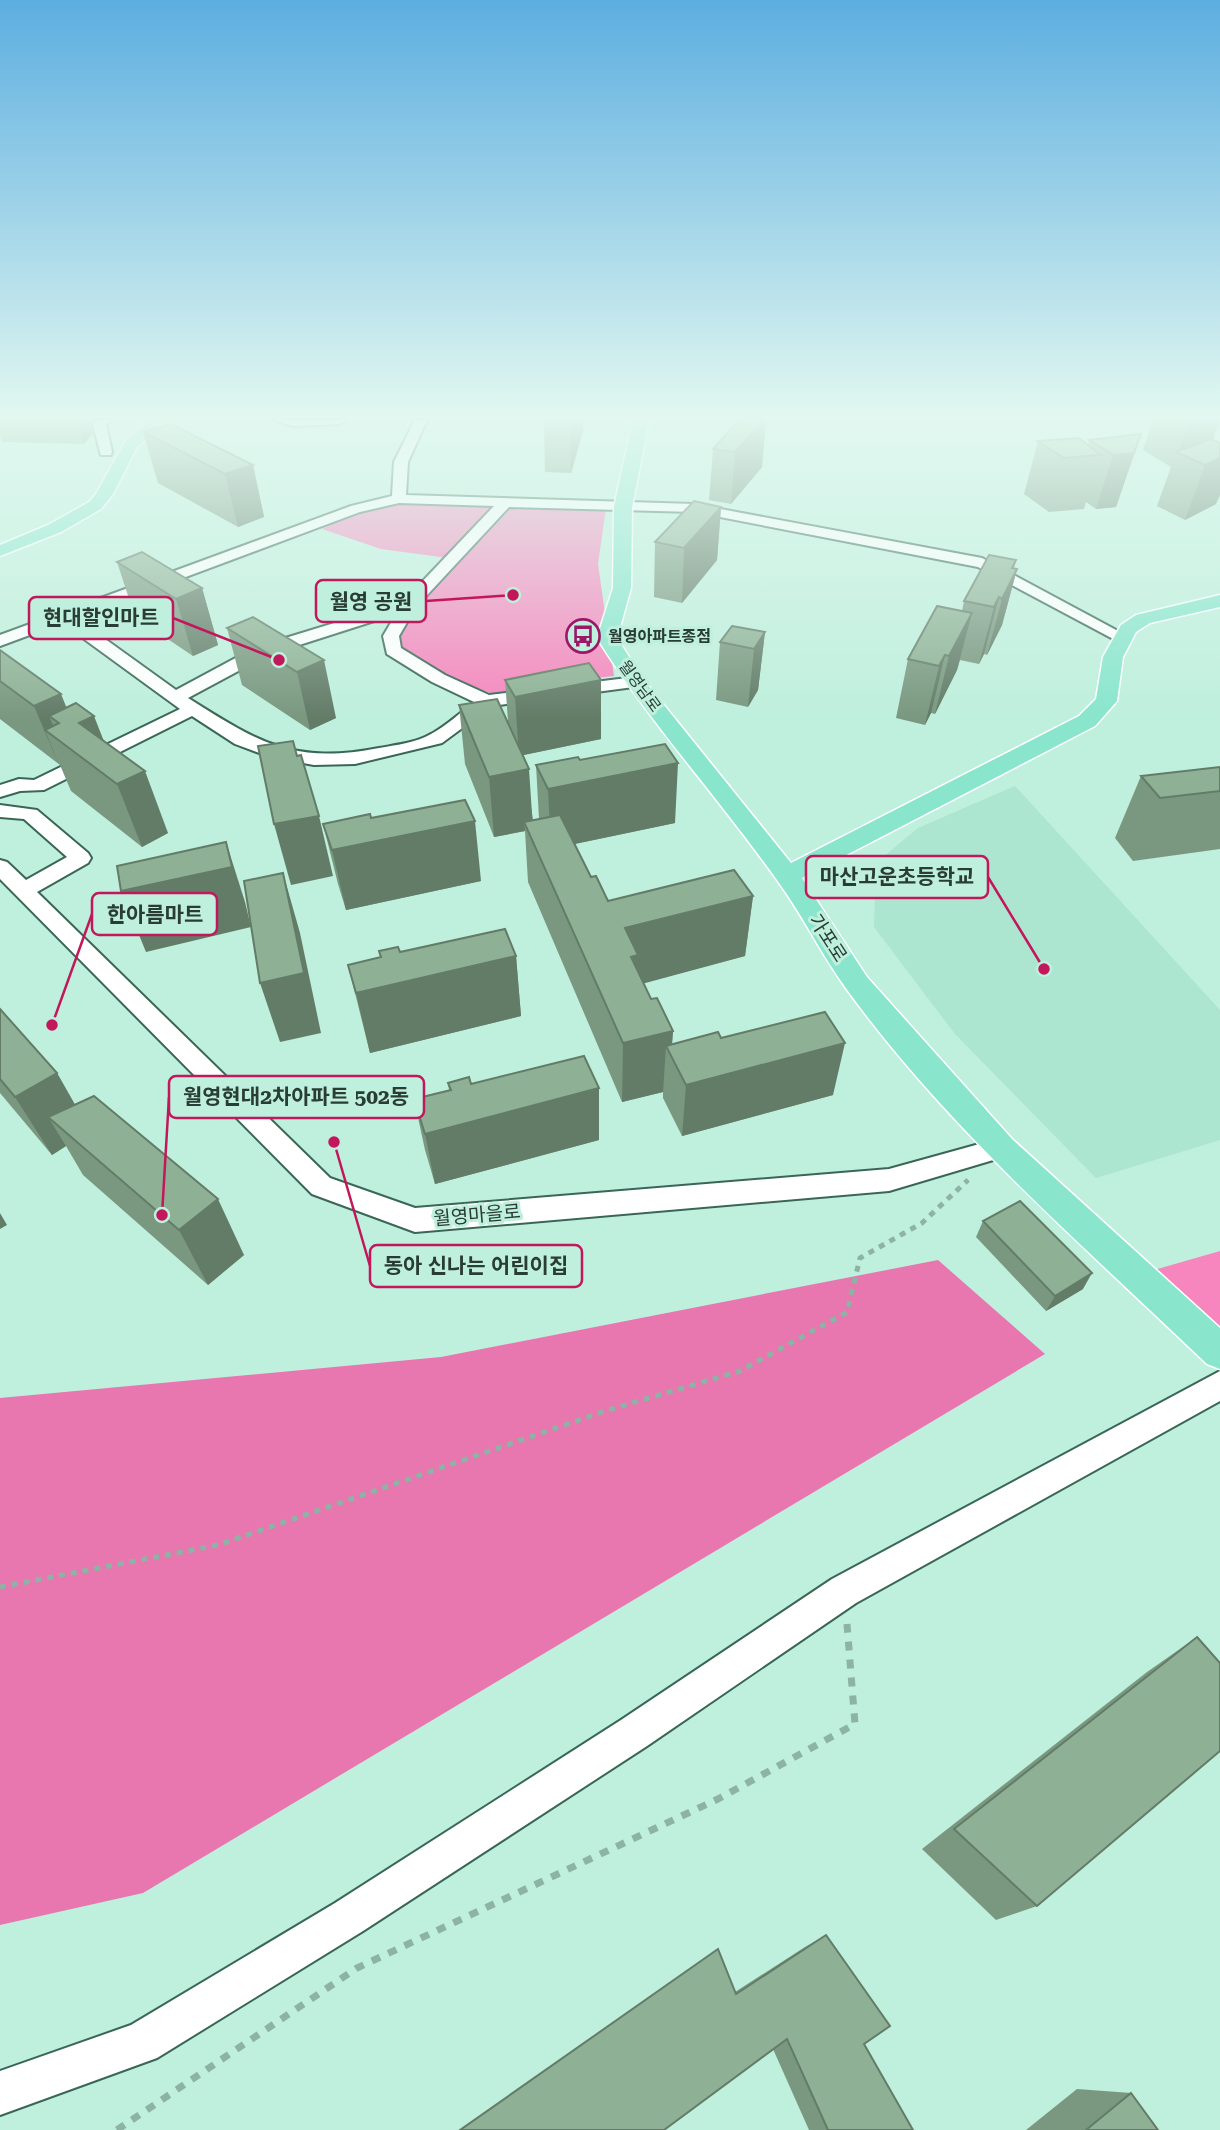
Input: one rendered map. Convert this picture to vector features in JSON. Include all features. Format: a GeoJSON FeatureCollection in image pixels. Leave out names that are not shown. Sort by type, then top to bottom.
{"type":"FeatureCollection","features":[{"type":"Feature","properties":{"kind":"main road"},"geometry":{"type":"LineString","coordinates":[[0,543],[58,519]]}},
{"type":"Feature","properties":{"kind":"main road"},"geometry":{"type":"LineString","coordinates":[[0,551],[69,519]]}},
{"type":"Feature","properties":{"kind":"main road","name":"월영남로"},"geometry":{"type":"LineString","coordinates":[[623,519],[622,588],[607,638],[635,682],[787,875]]}},
{"type":"Feature","properties":{"kind":"main road"},"geometry":{"type":"LineString","coordinates":[[787,875],[1087,720],[1107,701],[1113,657],[1128,629],[1143,619],[1220,601]]}},
{"type":"Feature","properties":{"kind":"main road","name":"가포로"},"geometry":{"type":"LineString","coordinates":[[787,875],[857,984],[922,1061],[1001,1148],[1220,1352]]}},
{"type":"Feature","properties":{"kind":"street"},"geometry":{"type":"LineString","coordinates":[[0,641],[328,519]]}},
{"type":"Feature","properties":{"kind":"street"},"geometry":{"type":"LineString","coordinates":[[490,519],[410,605],[391,636],[393,650],[452,688],[487,701],[635,682]]}},
{"type":"Feature","properties":{"kind":"street"},"geometry":{"type":"LineString","coordinates":[[754,519],[982,563],[1123,638]]}},
{"type":"Feature","properties":{"kind":"street"},"geometry":{"type":"LineString","coordinates":[[175,698],[262,651],[410,605]]}},
{"type":"Feature","properties":{"kind":"street"},"geometry":{"type":"LineString","coordinates":[[64,617],[175,698],[242,740],[276,752],[314,759],[355,758],[406,748],[436,739],[487,701]]}},
{"type":"Feature","properties":{"kind":"street"},"geometry":{"type":"LineString","coordinates":[[0,791],[19,785],[37,786],[193,709]]}},
{"type":"Feature","properties":{"kind":"street"},"geometry":{"type":"LineString","coordinates":[[0,811],[30,814],[81,858],[24,890]]}},
{"type":"Feature","properties":{"kind":"street","name":"월영마을로"},"geometry":{"type":"LineString","coordinates":[[0,867],[321,1186],[415,1220],[889,1180],[1001,1148]]}},
{"type":"Feature","properties":{"kind":"street"},"geometry":{"type":"LineString","coordinates":[[0,2093],[142,2043],[349,1917],[634,1733],[845,1591],[1220,1385]]}},
{"type":"Feature","properties":{"kind":"path"},"geometry":{"type":"LineString","coordinates":[[0,1587],[218,1545],[605,1410],[740,1371],[847,1312],[860,1258],[922,1223],[1001,1148]]}},
{"type":"Feature","properties":{"kind":"path"},"geometry":{"type":"LineString","coordinates":[[117,2130],[358,1968],[718,1799],[855,1724],[845,1591]]}},
{"type":"Feature","properties":{"kind":"shaded area"},"geometry":{"type":"Polygon","coordinates":[[[340,519],[484,519],[448,558],[381,549],[322,529],[340,519]]]}},
{"type":"Feature","properties":{"kind":"shaded area"},"geometry":{"type":"Polygon","coordinates":[[[495,519],[604,519],[598,564],[614,676],[543,684],[493,694],[428,669],[400,649],[401,628],[451,561],[495,519]]]}},
{"type":"Feature","properties":{"kind":"shaded area"},"geometry":{"type":"Polygon","coordinates":[[[1015,786],[1220,1010],[1220,1140],[1096,1178],[955,1034],[874,927],[876,863],[918,828],[1015,786]]]}},
{"type":"Feature","properties":{"kind":"shaded area"},"geometry":{"type":"Polygon","coordinates":[[[1220,1251],[1220,1330],[1154,1270],[1220,1251]]]}},
{"type":"Feature","properties":{"kind":"shaded area"},"geometry":{"type":"Polygon","coordinates":[[[938,1260],[1045,1354],[143,1893],[0,1925],[0,1398],[441,1357],[938,1260]]]}},
{"type":"Feature","properties":{"kind":"building"},"geometry":{"type":"Polygon","coordinates":[[[676,519],[710,519],[684,548],[655,542],[676,519]]]}},
{"type":"Feature","properties":{"kind":"building"},"geometry":{"type":"Polygon","coordinates":[[[142,552],[202,588],[176,599],[117,562],[142,552]]]}},
{"type":"Feature","properties":{"kind":"building"},"geometry":{"type":"Polygon","coordinates":[[[989,555],[1016,560],[1012,568],[1017,569],[1002,599],[999,597],[994,607],[964,601],[989,555]]]}},
{"type":"Feature","properties":{"kind":"building"},"geometry":{"type":"Polygon","coordinates":[[[937,606],[972,613],[949,656],[945,655],[939,666],[908,659],[937,606]]]}},
{"type":"Feature","properties":{"kind":"building"},"geometry":{"type":"Polygon","coordinates":[[[253,617],[324,660],[297,672],[227,628],[253,617]]]}},
{"type":"Feature","properties":{"kind":"building"},"geometry":{"type":"Polygon","coordinates":[[[732,626],[765,632],[754,649],[720,642],[732,626]]]}},
{"type":"Feature","properties":{"kind":"building"},"geometry":{"type":"Polygon","coordinates":[[[0,650],[61,694],[34,706],[0,681],[0,650]]]}},
{"type":"Feature","properties":{"kind":"building"},"geometry":{"type":"Polygon","coordinates":[[[589,663],[601,680],[515,697],[505,680],[589,663]]]}},
{"type":"Feature","properties":{"kind":"building"},"geometry":{"type":"Polygon","coordinates":[[[497,699],[529,769],[489,777],[459,705],[497,699]]]}},
{"type":"Feature","properties":{"kind":"building"},"geometry":{"type":"Polygon","coordinates":[[[76,703],[94,716],[79,723],[145,771],[117,784],[45,730],[59,723],[49,716],[76,703]]]}},
{"type":"Feature","properties":{"kind":"building"},"geometry":{"type":"Polygon","coordinates":[[[293,741],[297,756],[301,755],[319,816],[274,824],[258,746],[293,741]]]}},
{"type":"Feature","properties":{"kind":"building"},"geometry":{"type":"Polygon","coordinates":[[[665,744],[678,763],[548,789],[536,765],[578,757],[580,760],[665,744]]]}},
{"type":"Feature","properties":{"kind":"building"},"geometry":{"type":"Polygon","coordinates":[[[1220,767],[1220,791],[1160,798],[1141,776],[1220,767]]]}},
{"type":"Feature","properties":{"kind":"building"},"geometry":{"type":"Polygon","coordinates":[[[465,800],[475,821],[332,850],[323,824],[370,814],[371,818],[465,800]]]}},
{"type":"Feature","properties":{"kind":"building"},"geometry":{"type":"Polygon","coordinates":[[[560,815],[591,877],[596,876],[608,901],[734,870],[753,896],[625,928],[638,955],[631,957],[651,999],[657,998],[673,1031],[623,1043],[524,822],[560,815]]]}},
{"type":"Feature","properties":{"kind":"building"},"geometry":{"type":"Polygon","coordinates":[[[226,842],[232,867],[121,891],[117,866],[226,842]]]}},
{"type":"Feature","properties":{"kind":"building"},"geometry":{"type":"Polygon","coordinates":[[[283,873],[304,973],[260,983],[244,881],[283,873]]]}},
{"type":"Feature","properties":{"kind":"building"},"geometry":{"type":"Polygon","coordinates":[[[505,929],[516,956],[356,993],[348,965],[381,957],[379,951],[398,947],[400,952],[505,929]]]}},
{"type":"Feature","properties":{"kind":"building"},"geometry":{"type":"Polygon","coordinates":[[[0,1009],[57,1073],[15,1097],[0,1079],[0,1009]]]}},
{"type":"Feature","properties":{"kind":"building"},"geometry":{"type":"Polygon","coordinates":[[[825,1012],[845,1043],[686,1085],[666,1046],[718,1032],[721,1038],[825,1012]]]}},
{"type":"Feature","properties":{"kind":"building"},"geometry":{"type":"Polygon","coordinates":[[[584,1056],[599,1088],[425,1134],[414,1099],[451,1090],[448,1083],[469,1077],[471,1084],[584,1056]]]}},
{"type":"Feature","properties":{"kind":"building"},"geometry":{"type":"Polygon","coordinates":[[[94,1096],[218,1199],[179,1230],[48,1117],[94,1096]]]}},
{"type":"Feature","properties":{"kind":"building"},"geometry":{"type":"Polygon","coordinates":[[[1020,1201],[1092,1273],[1055,1296],[983,1221],[1020,1201]]]}},
{"type":"Feature","properties":{"kind":"building"},"geometry":{"type":"Polygon","coordinates":[[[1197,1637],[1220,1663],[1220,1751],[1037,1906],[954,1829],[1197,1637]]]}},
{"type":"Feature","properties":{"kind":"building"},"geometry":{"type":"Polygon","coordinates":[[[826,1935],[890,2026],[864,2044],[913,2130],[828,2130],[787,2039],[664,2130],[460,2130],[718,1949],[736,1994],[826,1935]]]}},
{"type":"Feature","properties":{"kind":"building"},"geometry":{"type":"Polygon","coordinates":[[[1131,2093],[1158,2130],[1086,2130],[1131,2093]]]}},
{"type":"Feature","properties":{"kind":"place","name":"월영 공원"},"geometry":{"type":"Point","coordinates":[513,595]}},
{"type":"Feature","properties":{"kind":"place","name":"월영아파트종점"},"geometry":{"type":"Point","coordinates":[583,636]}},
{"type":"Feature","properties":{"kind":"place","name":"현대할인마트"},"geometry":{"type":"Point","coordinates":[279,660]}},
{"type":"Feature","properties":{"kind":"place","name":"마산고운초등학교"},"geometry":{"type":"Point","coordinates":[1044,969]}},
{"type":"Feature","properties":{"kind":"place","name":"한아름마트"},"geometry":{"type":"Point","coordinates":[52,1025]}},
{"type":"Feature","properties":{"kind":"place","name":"동아 신나는 어린이집"},"geometry":{"type":"Point","coordinates":[334,1142]}},
{"type":"Feature","properties":{"kind":"place","name":"월영현대2차아파트 502동"},"geometry":{"type":"Point","coordinates":[162,1215]}}]}
